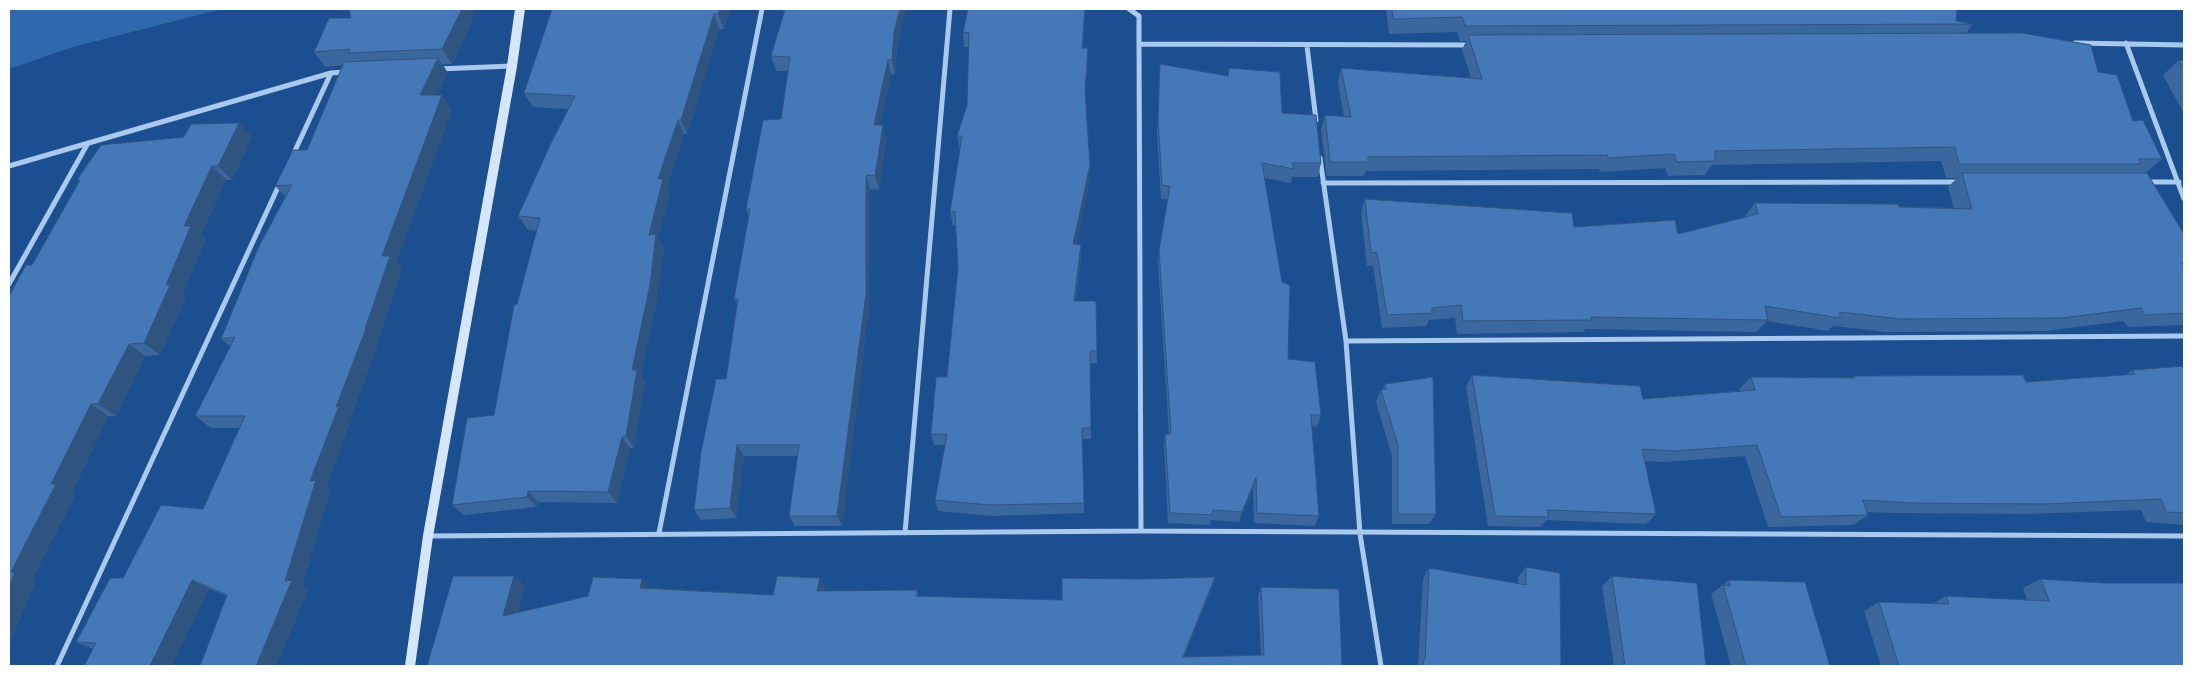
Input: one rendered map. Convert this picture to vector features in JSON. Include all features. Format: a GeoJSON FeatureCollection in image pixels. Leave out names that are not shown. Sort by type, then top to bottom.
{"type":"FeatureCollection","features":[{"type":"Feature","properties":{"kind":"street"},"geometry":{"type":"LineString","coordinates":[[410,666],[428,536],[512,66],[520,9]]}},
{"type":"Feature","properties":{"kind":"street"},"geometry":{"type":"LineString","coordinates":[[659,532],[762,9]]}},
{"type":"Feature","properties":{"kind":"street"},"geometry":{"type":"LineString","coordinates":[[905,533],[950,9]]}},
{"type":"Feature","properties":{"kind":"street"},"geometry":{"type":"LineString","coordinates":[[1129,9],[1140,16],[1141,531]]}},
{"type":"Feature","properties":{"kind":"street"},"geometry":{"type":"LineString","coordinates":[[2066,43],[2184,45]]}},
{"type":"Feature","properties":{"kind":"street"},"geometry":{"type":"LineString","coordinates":[[2126,43],[2184,199]]}},
{"type":"Feature","properties":{"kind":"street"},"geometry":{"type":"LineString","coordinates":[[1139,44],[1307,46],[1477,45]]}},
{"type":"Feature","properties":{"kind":"street"},"geometry":{"type":"LineString","coordinates":[[1307,46],[1316,124]]}},
{"type":"Feature","properties":{"kind":"street"},"geometry":{"type":"LineString","coordinates":[[436,69],[512,66]]}},
{"type":"Feature","properties":{"kind":"street"},"geometry":{"type":"LineString","coordinates":[[9,166],[330,72],[350,72]]}},
{"type":"Feature","properties":{"kind":"street"},"geometry":{"type":"LineString","coordinates":[[289,162],[330,72]]}},
{"type":"Feature","properties":{"kind":"street"},"geometry":{"type":"LineString","coordinates":[[9,284],[88,143]]}},
{"type":"Feature","properties":{"kind":"street"},"geometry":{"type":"LineString","coordinates":[[1320,154],[1346,341],[1360,534],[1381,666]]}},
{"type":"Feature","properties":{"kind":"street"},"geometry":{"type":"LineString","coordinates":[[57,666],[281,180]]}},
{"type":"Feature","properties":{"kind":"street"},"geometry":{"type":"LineString","coordinates":[[1323,183],[1968,182]]}},
{"type":"Feature","properties":{"kind":"street"},"geometry":{"type":"LineString","coordinates":[[2141,182],[2179,182]]}},
{"type":"Feature","properties":{"kind":"street"},"geometry":{"type":"LineString","coordinates":[[1346,341],[2184,336]]}},
{"type":"Feature","properties":{"kind":"street"},"geometry":{"type":"LineString","coordinates":[[428,536],[659,532],[905,533],[1141,531],[1360,534],[2184,536]]}},
{"type":"Feature","properties":{"kind":"shaded area"},"geometry":{"type":"Polygon","coordinates":[[[9,9],[222,9],[73,47],[9,69],[9,9]]]}},
{"type":"Feature","properties":{"kind":"building"},"geometry":{"type":"Polygon","coordinates":[[[349,9],[462,9],[442,49],[348,53],[350,49],[314,52],[329,18],[351,18],[349,9]]]}},
{"type":"Feature","properties":{"kind":"building"},"geometry":{"type":"Polygon","coordinates":[[[552,9],[720,9],[718,14],[714,14],[681,120],[678,120],[658,179],[663,179],[649,235],[656,234],[650,285],[632,370],[637,370],[626,436],[622,437],[608,492],[528,491],[527,497],[452,505],[467,418],[494,415],[514,305],[517,304],[540,218],[518,216],[550,145],[575,96],[524,93],[552,9]]]}},
{"type":"Feature","properties":{"kind":"building"},"geometry":{"type":"Polygon","coordinates":[[[785,9],[900,9],[894,32],[892,60],[888,60],[874,125],[883,125],[875,176],[866,175],[866,294],[837,516],[789,516],[799,445],[737,445],[730,508],[694,510],[701,452],[716,379],[726,379],[738,299],[734,299],[750,209],[746,209],[763,120],[781,119],[790,57],[771,56],[785,9]]]}},
{"type":"Feature","properties":{"kind":"building"},"geometry":{"type":"Polygon","coordinates":[[[968,9],[1085,9],[1082,48],[1088,48],[1085,90],[1090,165],[1073,244],[1081,245],[1074,301],[1096,301],[1097,351],[1090,351],[1091,428],[1082,428],[1084,503],[990,505],[935,500],[947,434],[931,434],[936,377],[947,377],[958,268],[955,211],[950,212],[962,136],[957,136],[967,105],[969,33],[963,32],[968,9]]]}},
{"type":"Feature","properties":{"kind":"building"},"geometry":{"type":"Polygon","coordinates":[[[1392,9],[1957,9],[1956,21],[1973,24],[1465,26],[1462,17],[1393,19],[1392,9]]]}},
{"type":"Feature","properties":{"kind":"building"},"geometry":{"type":"Polygon","coordinates":[[[2022,33],[2091,45],[2098,72],[2117,75],[2133,121],[2143,120],[2162,159],[2138,159],[2141,164],[1959,164],[1955,147],[1715,151],[1715,161],[1677,162],[1674,154],[1608,158],[1607,155],[1368,157],[1368,162],[1330,162],[1325,115],[1351,117],[1341,68],[1482,79],[1468,35],[2022,33]]]}},
{"type":"Feature","properties":{"kind":"building"},"geometry":{"type":"Polygon","coordinates":[[[438,58],[420,95],[442,95],[382,256],[390,256],[366,329],[336,407],[339,406],[310,481],[316,480],[285,581],[292,580],[256,666],[200,666],[227,595],[192,580],[150,666],[84,666],[96,643],[76,642],[110,578],[123,578],[161,505],[203,509],[245,416],[195,416],[235,337],[221,339],[259,246],[292,185],[275,186],[293,150],[307,150],[344,62],[438,58]]]}},
{"type":"Feature","properties":{"kind":"building"},"geometry":{"type":"Polygon","coordinates":[[[2179,60],[2184,61],[2184,70],[2179,60]]]}},
{"type":"Feature","properties":{"kind":"building"},"geometry":{"type":"Polygon","coordinates":[[[1160,64],[1228,76],[1229,68],[1280,72],[1282,113],[1316,115],[1321,163],[1292,163],[1294,169],[1262,163],[1282,282],[1290,285],[1288,359],[1315,362],[1321,415],[1311,415],[1319,516],[1257,513],[1256,478],[1242,512],[1213,510],[1212,515],[1170,513],[1165,434],[1171,434],[1159,250],[1170,186],[1162,185],[1158,119],[1160,64]]]}},
{"type":"Feature","properties":{"kind":"building"},"geometry":{"type":"Polygon","coordinates":[[[239,123],[218,166],[212,166],[184,226],[191,226],[166,285],[170,285],[144,343],[129,344],[98,404],[91,404],[51,484],[56,484],[11,572],[15,572],[9,587],[9,296],[26,265],[32,265],[80,180],[77,180],[101,145],[184,137],[191,124],[239,123]]]}},
{"type":"Feature","properties":{"kind":"building"},"geometry":{"type":"Polygon","coordinates":[[[1962,173],[2147,173],[2184,234],[2184,263],[2182,263],[2184,267],[2184,313],[2145,315],[2141,308],[2062,318],[1900,319],[1840,312],[1840,318],[1765,306],[1768,320],[1591,317],[1592,320],[1463,321],[1461,305],[1432,308],[1432,313],[1387,315],[1377,252],[1371,253],[1365,199],[1572,213],[1574,227],[1675,220],[1678,234],[1758,214],[1755,203],[1898,204],[1899,207],[1972,209],[1962,173]]]}},
{"type":"Feature","properties":{"kind":"building"},"geometry":{"type":"Polygon","coordinates":[[[2184,366],[2184,513],[2166,512],[2161,499],[2044,504],[1910,503],[1863,500],[1868,515],[1781,517],[1757,445],[1674,451],[1642,449],[1656,514],[1547,510],[1549,517],[1495,516],[1472,375],[1640,386],[1643,399],[1755,390],[1751,377],[1855,378],[1854,376],[2023,375],[2026,382],[2135,374],[2132,370],[2184,366]]]}},
{"type":"Feature","properties":{"kind":"building"},"geometry":{"type":"Polygon","coordinates":[[[1433,377],[1436,514],[1398,514],[1398,445],[1381,390],[1386,389],[1385,384],[1433,377]]]}},
{"type":"Feature","properties":{"kind":"building"},"geometry":{"type":"Polygon","coordinates":[[[1526,567],[1560,573],[1561,666],[1424,666],[1429,568],[1526,585],[1526,567]]]}},
{"type":"Feature","properties":{"kind":"building"},"geometry":{"type":"Polygon","coordinates":[[[453,576],[514,576],[503,616],[588,596],[593,577],[642,579],[640,588],[773,595],[777,576],[820,578],[817,591],[917,590],[916,596],[1062,600],[1062,578],[1141,579],[1215,577],[1183,657],[1264,655],[1261,587],[1339,589],[1342,666],[427,666],[453,576]]]}},
{"type":"Feature","properties":{"kind":"building"},"geometry":{"type":"Polygon","coordinates":[[[1612,576],[1697,583],[1706,666],[1625,666],[1612,576]]]}},
{"type":"Feature","properties":{"kind":"building"},"geometry":{"type":"Polygon","coordinates":[[[2041,579],[2103,583],[2184,583],[2184,666],[1899,666],[1879,602],[1949,604],[1946,596],[2049,601],[2041,579]]]}},
{"type":"Feature","properties":{"kind":"building"},"geometry":{"type":"Polygon","coordinates":[[[1729,580],[1805,582],[1830,666],[1746,666],[1723,585],[1730,586],[1729,580]]]}}]}
